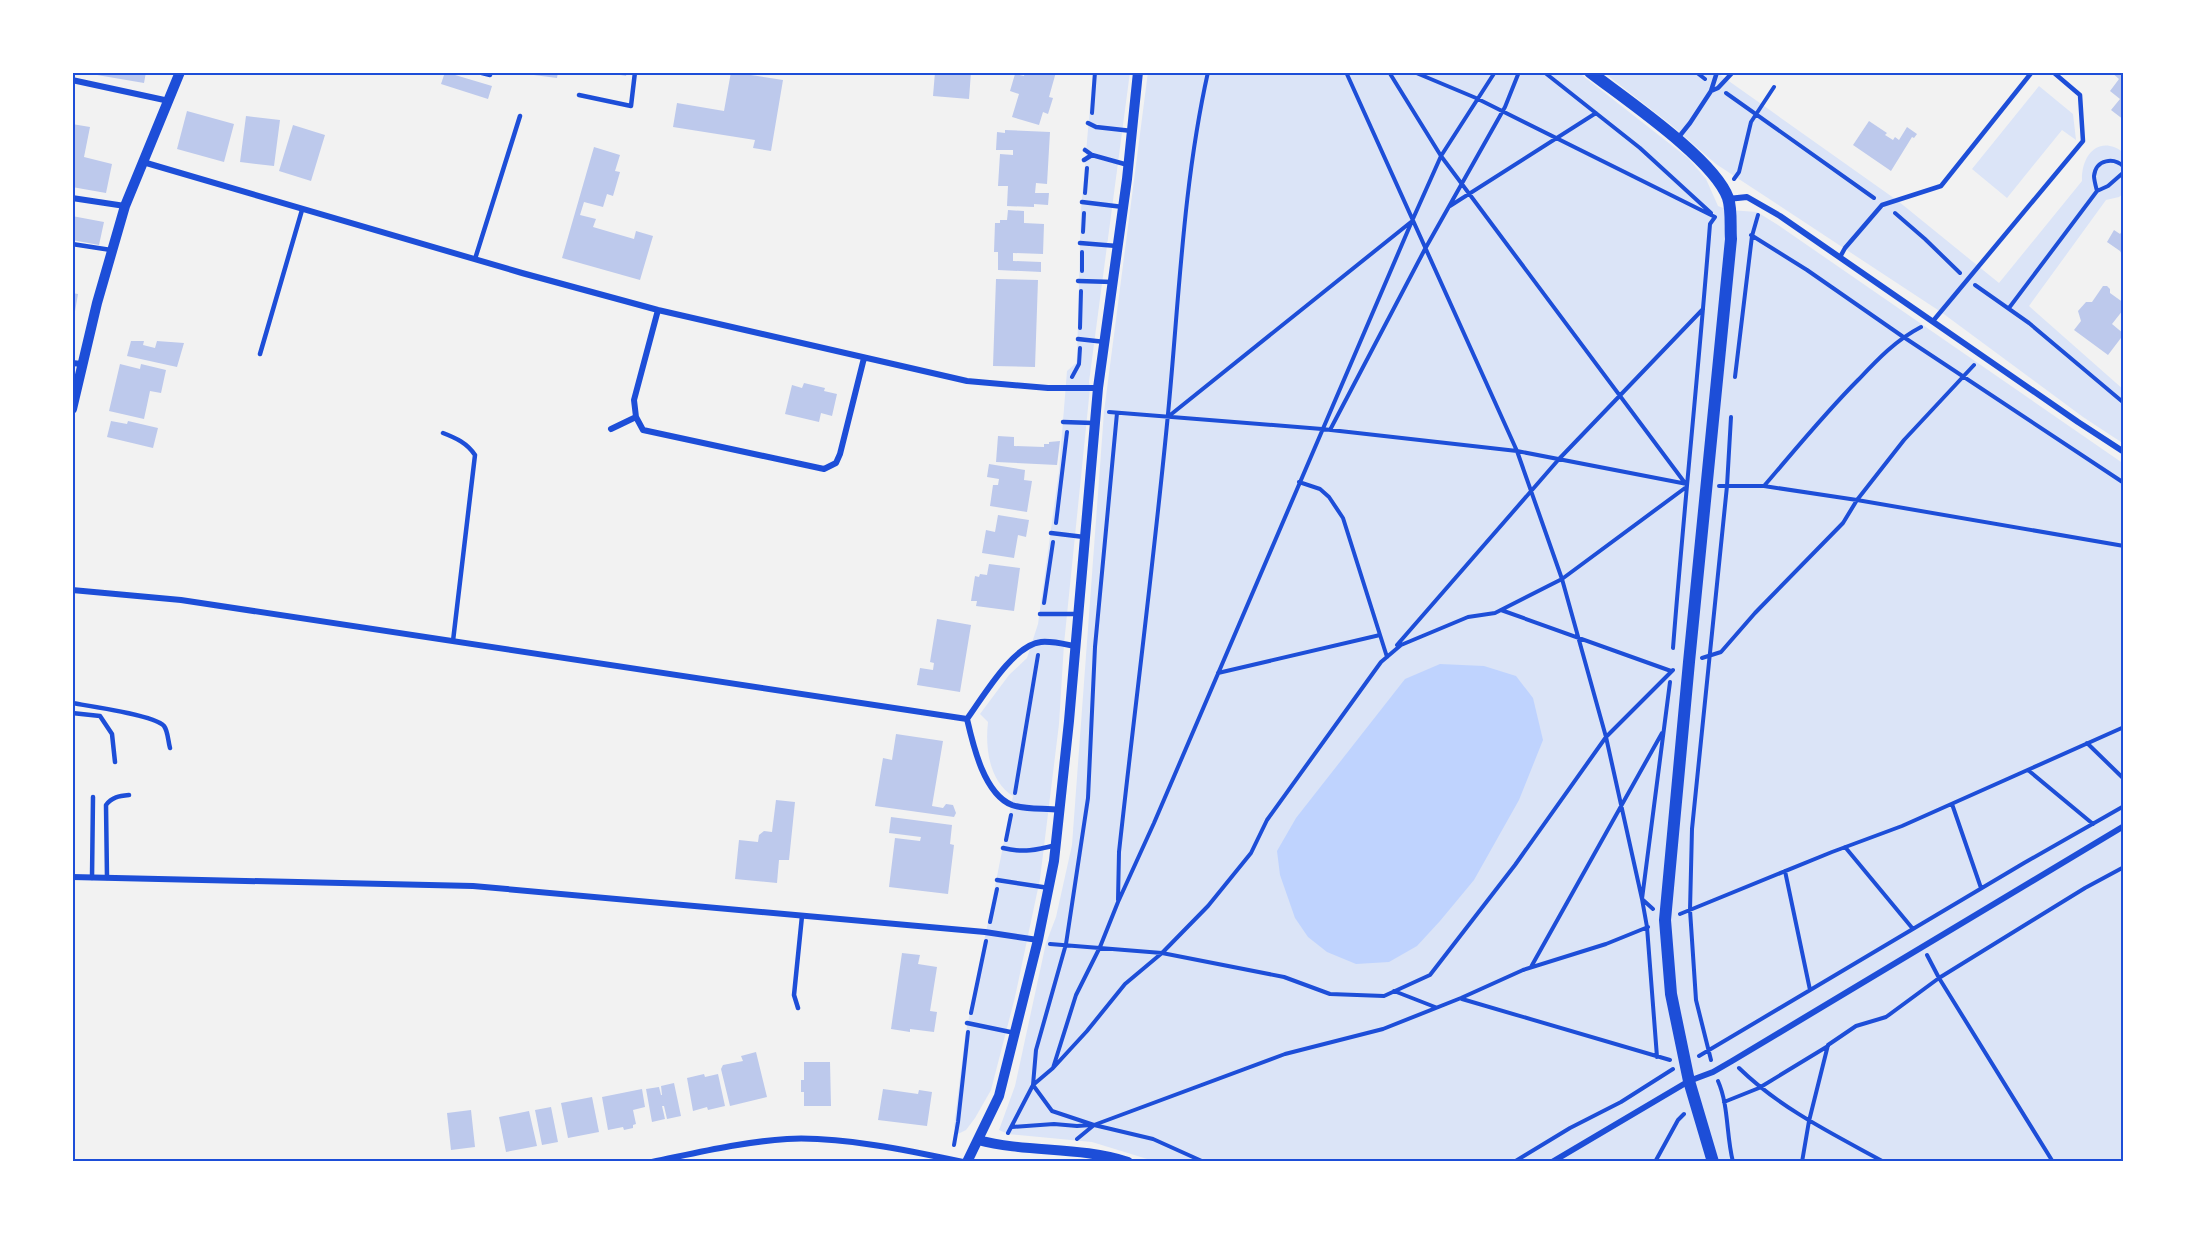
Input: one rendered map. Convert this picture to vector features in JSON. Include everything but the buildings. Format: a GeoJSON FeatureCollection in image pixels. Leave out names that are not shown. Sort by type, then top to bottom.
{"type":"FeatureCollection","features":[{"type":"Feature","properties":{"kind":"main road"},"geometry":{"type":"LineString","coordinates":[[1590,72],[1708,168],[1725,194],[1730,221],[1731,239],[1665,920],[1671,994],[1683,1064],[1713,1162]]}},
{"type":"Feature","properties":{"kind":"street"},"geometry":{"type":"LineString","coordinates":[[72,409],[77,364],[125,206],[180,72]]}},
{"type":"Feature","properties":{"kind":"street"},"geometry":{"type":"LineString","coordinates":[[652,1162],[750,1143],[789,1139],[837,1140],[965,1162],[999,1096],[1038,940],[1056,845],[1098,387],[1123,207],[1138,72]]}},
{"type":"Feature","properties":{"kind":"street"},"geometry":{"type":"LineString","coordinates":[[72,80],[169,101]]}},
{"type":"Feature","properties":{"kind":"street"},"geometry":{"type":"LineString","coordinates":[[143,162],[302,210],[658,310],[967,381],[1048,388],[1098,387]]}},
{"type":"Feature","properties":{"kind":"street"},"geometry":{"type":"LineString","coordinates":[[1725,194],[1747,197],[1761,205],[2124,452]]}},
{"type":"Feature","properties":{"kind":"street"},"geometry":{"type":"LineString","coordinates":[[72,198],[125,206]]}},
{"type":"Feature","properties":{"kind":"street"},"geometry":{"type":"LineString","coordinates":[[658,310],[634,400],[636,417],[643,430],[824,469],[836,463],[840,454],[864,358]]}},
{"type":"Feature","properties":{"kind":"street"},"geometry":{"type":"LineString","coordinates":[[611,429],[636,417]]}},
{"type":"Feature","properties":{"kind":"street"},"geometry":{"type":"LineString","coordinates":[[72,590],[181,600],[968,719]]}},
{"type":"Feature","properties":{"kind":"street"},"geometry":{"type":"LineString","coordinates":[[1059,810],[1014,806],[994,790],[976,756],[968,719],[1004,669],[1021,651],[1040,642],[1074,646]]}},
{"type":"Feature","properties":{"kind":"street"},"geometry":{"type":"LineString","coordinates":[[1552,1162],[1689,1081],[1713,1072],[1732,1061],[2124,826]]}},
{"type":"Feature","properties":{"kind":"street"},"geometry":{"type":"LineString","coordinates":[[72,877],[472,886],[985,932],[1038,940]]}},
{"type":"Feature","properties":{"kind":"street"},"geometry":{"type":"LineString","coordinates":[[978,1140],[1000,1145],[1108,1155],[1128,1162]]}},
{"type":"Feature","properties":{"kind":"lane"},"geometry":{"type":"LineString","coordinates":[[478,72],[490,75]]}},
{"type":"Feature","properties":{"kind":"lane"},"geometry":{"type":"LineString","coordinates":[[579,95],[631,106],[636,72]]}},
{"type":"Feature","properties":{"kind":"lane"},"geometry":{"type":"LineString","coordinates":[[1676,140],[1711,91],[1717,72]]}},
{"type":"Feature","properties":{"kind":"lane"},"geometry":{"type":"LineString","coordinates":[[1711,91],[1718,88],[1733,72]]}},
{"type":"Feature","properties":{"kind":"lane"},"geometry":{"type":"LineString","coordinates":[[1840,257],[1882,205],[1941,186],[2032,72]]}},
{"type":"Feature","properties":{"kind":"lane"},"geometry":{"type":"LineString","coordinates":[[1933,321],[2083,141],[2080,95],[2053,72]]}},
{"type":"Feature","properties":{"kind":"lane"},"geometry":{"type":"LineString","coordinates":[[475,259],[520,116]]}},
{"type":"Feature","properties":{"kind":"lane"},"geometry":{"type":"LineString","coordinates":[[1088,123],[1096,127],[1132,131]]}},
{"type":"Feature","properties":{"kind":"lane"},"geometry":{"type":"LineString","coordinates":[[1085,150],[1092,155],[1128,165]]}},
{"type":"Feature","properties":{"kind":"lane"},"geometry":{"type":"LineString","coordinates":[[1084,160],[1092,155]]}},
{"type":"Feature","properties":{"kind":"lane"},"geometry":{"type":"LineString","coordinates":[[1082,202],[1123,207]]}},
{"type":"Feature","properties":{"kind":"lane"},"geometry":{"type":"LineString","coordinates":[[260,354],[302,210]]}},
{"type":"Feature","properties":{"kind":"lane"},"geometry":{"type":"LineString","coordinates":[[1080,243],[1118,246]]}},
{"type":"Feature","properties":{"kind":"lane"},"geometry":{"type":"LineString","coordinates":[[72,244],[111,250]]}},
{"type":"Feature","properties":{"kind":"lane"},"geometry":{"type":"LineString","coordinates":[[1078,281],[1113,282]]}},
{"type":"Feature","properties":{"kind":"lane"},"geometry":{"type":"LineString","coordinates":[[1078,339],[1104,342]]}},
{"type":"Feature","properties":{"kind":"lane"},"geometry":{"type":"LineString","coordinates":[[1063,422],[1096,423]]}},
{"type":"Feature","properties":{"kind":"lane"},"geometry":{"type":"LineString","coordinates":[[443,433],[456,437],[475,455],[453,641]]}},
{"type":"Feature","properties":{"kind":"lane"},"geometry":{"type":"LineString","coordinates":[[1051,533],[1084,537]]}},
{"type":"Feature","properties":{"kind":"lane"},"geometry":{"type":"LineString","coordinates":[[1040,614],[1077,614]]}},
{"type":"Feature","properties":{"kind":"lane"},"geometry":{"type":"LineString","coordinates":[[72,703],[126,712],[159,721],[166,729],[170,748]]}},
{"type":"Feature","properties":{"kind":"lane"},"geometry":{"type":"LineString","coordinates":[[72,713],[100,716],[112,734],[115,762]]}},
{"type":"Feature","properties":{"kind":"lane"},"geometry":{"type":"LineString","coordinates":[[106,878],[106,806],[117,796],[129,795]]}},
{"type":"Feature","properties":{"kind":"lane"},"geometry":{"type":"LineString","coordinates":[[92,878],[93,797]]}},
{"type":"Feature","properties":{"kind":"lane"},"geometry":{"type":"LineString","coordinates":[[1003,848],[1030,852],[1056,845]]}},
{"type":"Feature","properties":{"kind":"lane"},"geometry":{"type":"LineString","coordinates":[[997,880],[1049,888]]}},
{"type":"Feature","properties":{"kind":"lane"},"geometry":{"type":"LineString","coordinates":[[798,1008],[794,995],[802,916]]}},
{"type":"Feature","properties":{"kind":"lane"},"geometry":{"type":"LineString","coordinates":[[967,1023],[1015,1033]]}},
{"type":"Feature","properties":{"kind":"path"},"geometry":{"type":"LineString","coordinates":[[1118,902],[1120,840],[1168,417],[1187,201],[1198,116],[1208,72]]}},
{"type":"Feature","properties":{"kind":"path"},"geometry":{"type":"LineString","coordinates":[[1346,72],[1517,451],[1562,579],[1605,736],[1642,899],[1647,927],[1657,1057]]}},
{"type":"Feature","properties":{"kind":"path"},"geometry":{"type":"LineString","coordinates":[[1389,72],[1441,156],[1471,193],[1686,485]]}},
{"type":"Feature","properties":{"kind":"path"},"geometry":{"type":"LineString","coordinates":[[1414,72],[1476,98],[1716,217],[1730,221],[1807,270],[2124,483]]}},
{"type":"Feature","properties":{"kind":"path"},"geometry":{"type":"LineString","coordinates":[[1053,1068],[1076,995],[1100,947],[1154,823],[1412,221],[1441,156],[1476,98],[1495,72]]}},
{"type":"Feature","properties":{"kind":"path"},"geometry":{"type":"LineString","coordinates":[[1330,430],[1425,249],[1502,111],[1520,72]]}},
{"type":"Feature","properties":{"kind":"path"},"geometry":{"type":"LineString","coordinates":[[1544,72],[1640,148],[1716,217]]}},
{"type":"Feature","properties":{"kind":"path"},"geometry":{"type":"LineString","coordinates":[[1696,72],[1712,84]]}},
{"type":"Feature","properties":{"kind":"path"},"geometry":{"type":"LineString","coordinates":[[1725,194],[1739,172],[1755,114],[1774,87]]}},
{"type":"Feature","properties":{"kind":"path"},"geometry":{"type":"LineString","coordinates":[[1718,88],[1901,218],[1966,280],[2009,308],[2124,403]]}},
{"type":"Feature","properties":{"kind":"path"},"geometry":{"type":"LineString","coordinates":[[1448,207],[1596,113]]}},
{"type":"Feature","properties":{"kind":"path"},"geometry":{"type":"LineString","coordinates":[[2097,191],[2094,175],[2099,165],[2107,160],[2117,161],[2124,166]]}},
{"type":"Feature","properties":{"kind":"path"},"geometry":{"type":"LineString","coordinates":[[2009,308],[2097,191],[2108,186],[2124,172]]}},
{"type":"Feature","properties":{"kind":"path"},"geometry":{"type":"LineString","coordinates":[[1734,382],[1752,236],[1761,205]]}},
{"type":"Feature","properties":{"kind":"path"},"geometry":{"type":"LineString","coordinates":[[1642,899],[1671,671],[1710,224],[1716,217]]}},
{"type":"Feature","properties":{"kind":"path"},"geometry":{"type":"LineString","coordinates":[[1168,417],[1412,221]]}},
{"type":"Feature","properties":{"kind":"path"},"geometry":{"type":"LineString","coordinates":[[1387,657],[1559,459],[1703,309]]}},
{"type":"Feature","properties":{"kind":"path"},"geometry":{"type":"LineString","coordinates":[[1764,486],[1833,405],[1902,336],[1933,321]]}},
{"type":"Feature","properties":{"kind":"path"},"geometry":{"type":"LineString","coordinates":[[1038,940],[1046,944],[1162,953],[1284,976],[1330,994],[1384,996],[1430,975],[1515,865],[1605,736],[1671,671],[1689,662],[1721,652],[1755,613],[1843,523],[1857,500],[1904,440],[1982,356]]}},
{"type":"Feature","properties":{"kind":"path"},"geometry":{"type":"LineString","coordinates":[[1097,411],[1322,429],[1517,451],[1686,485]]}},
{"type":"Feature","properties":{"kind":"path"},"geometry":{"type":"LineString","coordinates":[[1117,412],[1095,648],[1088,798],[1066,944],[1036,1050],[1033,1085],[1052,1111],[1094,1125],[1153,1139],[1204,1162]]}},
{"type":"Feature","properties":{"kind":"path"},"geometry":{"type":"LineString","coordinates":[[1731,416],[1727,486],[1692,829],[1690,910],[1696,1000],[1713,1072],[1723,1093],[1729,1145],[1734,1162]]}},
{"type":"Feature","properties":{"kind":"path"},"geometry":{"type":"LineString","coordinates":[[1299,482],[1320,489],[1329,497],[1343,518],[1387,657]]}},
{"type":"Feature","properties":{"kind":"path"},"geometry":{"type":"LineString","coordinates":[[1006,1136],[1033,1085],[1053,1068],[1087,1031],[1125,984],[1162,953],[1208,906],[1251,853],[1267,820],[1381,662],[1401,645],[1468,617],[1494,613],[1562,579],[1686,485]]}},
{"type":"Feature","properties":{"kind":"path"},"geometry":{"type":"LineString","coordinates":[[1706,485],[1764,486],[2124,546]]}},
{"type":"Feature","properties":{"kind":"path"},"geometry":{"type":"LineString","coordinates":[[1501,610],[1671,671]]}},
{"type":"Feature","properties":{"kind":"path"},"geometry":{"type":"LineString","coordinates":[[1218,673],[1380,635]]}},
{"type":"Feature","properties":{"kind":"path"},"geometry":{"type":"LineString","coordinates":[[1011,1127],[1054,1124],[1094,1125],[1285,1054],[1383,1029],[1530,968],[1606,944],[1902,826],[2124,727]]}},
{"type":"Feature","properties":{"kind":"path"},"geometry":{"type":"LineString","coordinates":[[1530,968],[1664,730]]}},
{"type":"Feature","properties":{"kind":"path"},"geometry":{"type":"LineString","coordinates":[[2087,743],[2124,779]]}},
{"type":"Feature","properties":{"kind":"path"},"geometry":{"type":"LineString","coordinates":[[2028,770],[2093,824]]}},
{"type":"Feature","properties":{"kind":"path"},"geometry":{"type":"LineString","coordinates":[[1952,804],[1981,888]]}},
{"type":"Feature","properties":{"kind":"path"},"geometry":{"type":"LineString","coordinates":[[1514,1162],[1570,1128],[1621,1102],[1981,888],[2124,806]]}},
{"type":"Feature","properties":{"kind":"path"},"geometry":{"type":"LineString","coordinates":[[1845,847],[1913,929]]}},
{"type":"Feature","properties":{"kind":"path"},"geometry":{"type":"LineString","coordinates":[[1724,1102],[1759,1088],[1856,1026],[1886,1017],[1939,978],[2085,888],[2124,867]]}},
{"type":"Feature","properties":{"kind":"path"},"geometry":{"type":"LineString","coordinates":[[1785,871],[1810,990]]}},
{"type":"Feature","properties":{"kind":"path"},"geometry":{"type":"LineString","coordinates":[[1642,899],[1665,920]]}},
{"type":"Feature","properties":{"kind":"path"},"geometry":{"type":"LineString","coordinates":[[1923,946],[1939,978],[2053,1162]]}},
{"type":"Feature","properties":{"kind":"path"},"geometry":{"type":"LineString","coordinates":[[1394,991],[1435,1008]]}},
{"type":"Feature","properties":{"kind":"path"},"geometry":{"type":"LineString","coordinates":[[1461,998],[1683,1064]]}},
{"type":"Feature","properties":{"kind":"path"},"geometry":{"type":"LineString","coordinates":[[1802,1162],[1809,1121],[1828,1045]]}},
{"type":"Feature","properties":{"kind":"path"},"geometry":{"type":"LineString","coordinates":[[1732,1061],[1759,1088],[1809,1121],[1884,1162]]}},
{"type":"Feature","properties":{"kind":"path"},"geometry":{"type":"LineString","coordinates":[[1655,1162],[1678,1120],[1696,1104]]}},
{"type":"Feature","properties":{"kind":"path"},"geometry":{"type":"LineString","coordinates":[[1074,1142],[1094,1125]]}},
{"type":"Feature","properties":{"kind":"shaded area"},"geometry":{"type":"Polygon","coordinates":[[[1093,72],[1130,72],[1089,382],[1064,644],[1059,724],[1040,879],[1015,997],[991,1090],[966,1130],[958,1134],[954,1127],[965,1037],[1013,796],[1005,790],[994,773],[988,753],[988,722],[980,714],[1009,675],[1027,658],[1038,624],[1059,471],[1067,371],[1076,363],[1077,357],[1081,210],[1093,72]]]}},
{"type":"Feature","properties":{"kind":"shaded area"},"geometry":{"type":"Polygon","coordinates":[[[1148,72],[1578,72],[1688,158],[1706,179],[1718,206],[1729,210],[1757,212],[1778,225],[2124,464],[2124,1162],[1157,1162],[1092,1142],[1008,1134],[999,1130],[1015,1086],[1046,943],[1056,917],[1072,845],[1104,412],[1148,72]]]}},
{"type":"Feature","properties":{"kind":"shaded area"},"geometry":{"type":"Polygon","coordinates":[[[1603,72],[1716,72],[1898,201],[1999,283],[2082,181],[2089,155],[2100,146],[2115,148],[2124,153],[2124,193],[2119,197],[2106,200],[2029,306],[2124,390],[2124,444],[2083,417],[1941,312],[1716,164],[1670,124],[1603,72]]]}},
{"type":"Feature","properties":{"kind":"shaded area"},"geometry":{"type":"Polygon","coordinates":[[[2039,86],[2073,114],[2076,140],[2062,130],[2007,198],[1972,169],[2039,86]]]}},
{"type":"Feature","properties":{"kind":"water"},"geometry":{"type":"Polygon","coordinates":[[[1440,664],[1484,666],[1516,676],[1533,698],[1543,740],[1519,800],[1474,880],[1440,921],[1417,946],[1389,962],[1356,964],[1327,952],[1308,937],[1295,918],[1280,875],[1277,851],[1296,818],[1405,679],[1440,664]]]}}]}
